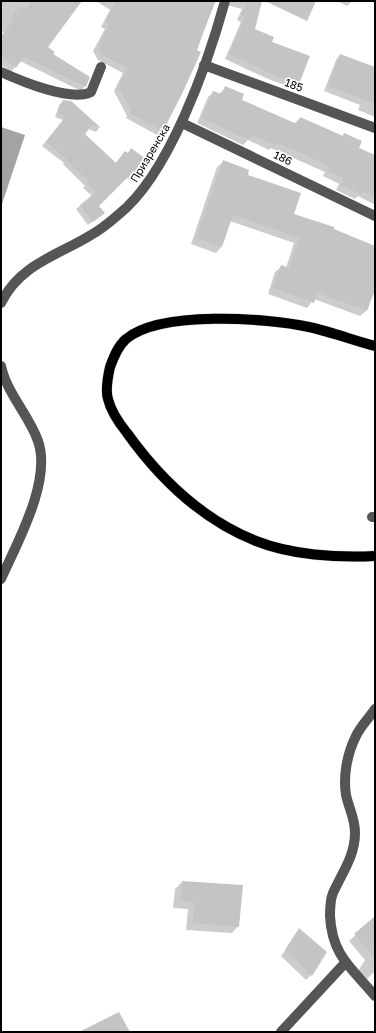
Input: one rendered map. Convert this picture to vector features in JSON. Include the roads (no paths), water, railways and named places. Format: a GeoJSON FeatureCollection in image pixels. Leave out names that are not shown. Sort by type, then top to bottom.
{"type":"FeatureCollection","features":[{"type":"Feature","properties":{"kind":"main road"},"geometry":{"type":"LineString","coordinates":[[375,346],[309,327],[258,319],[183,321],[158,325],[126,339],[115,353],[108,374],[107,398],[116,417],[135,444],[176,490],[200,510],[229,528],[256,541],[287,551],[375,556]]}},
{"type":"Feature","properties":{"kind":"street","name":"Призренска"},"geometry":{"type":"LineString","coordinates":[[1,303],[7,291],[18,277],[53,254],[91,235],[120,214],[148,184],[182,123],[204,65],[225,1]]}},
{"type":"Feature","properties":{"kind":"street","name":"185"},"geometry":{"type":"LineString","coordinates":[[204,65],[375,128]]}},
{"type":"Feature","properties":{"kind":"street"},"geometry":{"type":"LineString","coordinates":[[1,72],[34,86],[84,96],[91,92],[101,67]]}},
{"type":"Feature","properties":{"kind":"street","name":"186"},"geometry":{"type":"LineString","coordinates":[[182,123],[375,216]]}},
{"type":"Feature","properties":{"kind":"street"},"geometry":{"type":"LineString","coordinates":[[1,366],[4,379],[38,441],[43,462],[38,493],[1,579]]}},
{"type":"Feature","properties":{"kind":"street"},"geometry":{"type":"LineString","coordinates":[[375,709],[356,736],[346,765],[344,784],[347,799],[353,813],[353,852],[343,876],[332,894],[330,908],[330,922],[336,950],[345,963],[375,996]]}},
{"type":"Feature","properties":{"kind":"street"},"geometry":{"type":"LineString","coordinates":[[281,1032],[345,963]]}}]}
